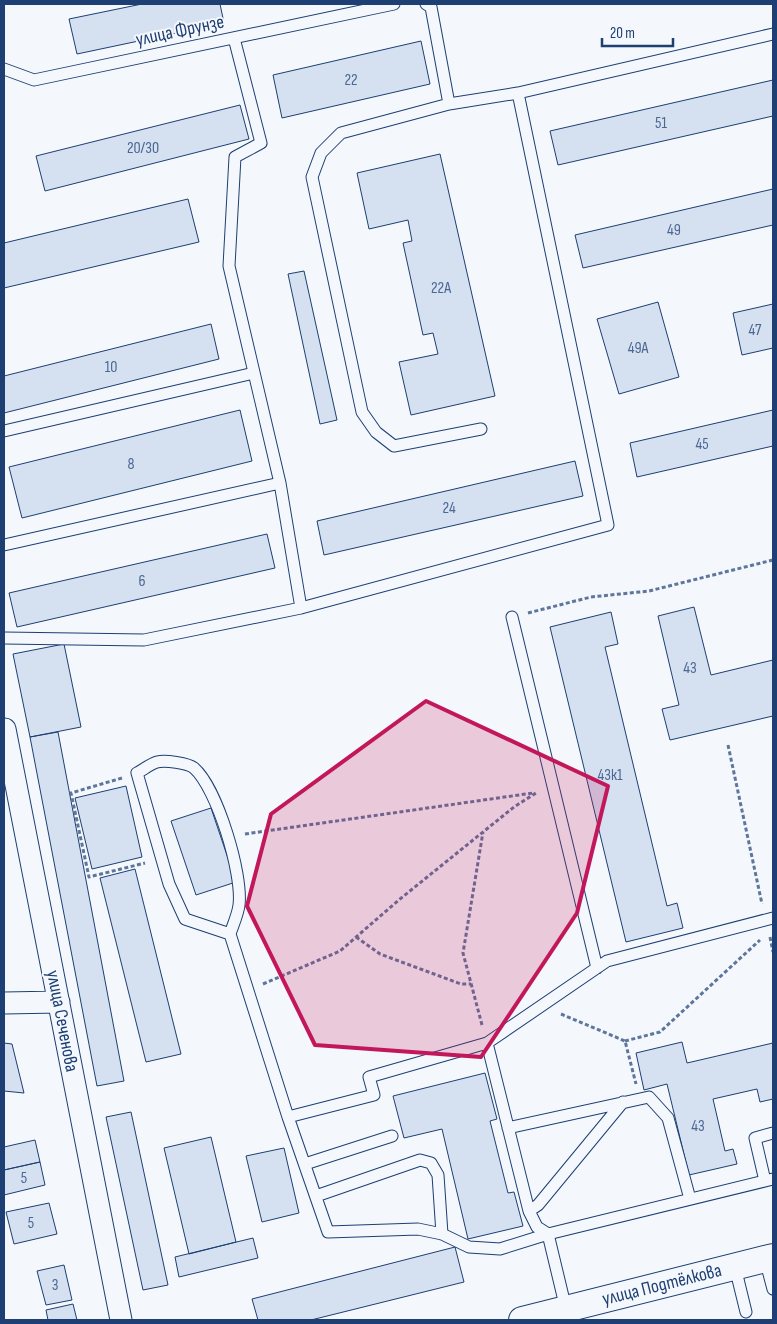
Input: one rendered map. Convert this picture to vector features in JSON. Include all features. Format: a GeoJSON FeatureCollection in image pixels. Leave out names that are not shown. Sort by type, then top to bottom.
{"type":"FeatureCollection","features":[{"type":"Feature","properties":{"kind":"street","name":"улица Сеченова"},"geometry":{"type":"LineString","coordinates":[[4,727],[121,1320]]}},
{"type":"Feature","properties":{"kind":"street"},"geometry":{"type":"LineString","coordinates":[[4,1003],[58,1002]]}},
{"type":"Feature","properties":{"kind":"street","name":"улица Подтёлкова"},"geometry":{"type":"LineString","coordinates":[[522,1320],[769,1258]]}},
{"type":"Feature","properties":{"kind":"lane","name":"улица Фрунзе"},"geometry":{"type":"LineString","coordinates":[[4,69],[34,80],[394,4]]}},
{"type":"Feature","properties":{"kind":"lane"},"geometry":{"type":"LineString","coordinates":[[426,4],[431,7],[448,104]]}},
{"type":"Feature","properties":{"kind":"lane"},"geometry":{"type":"LineString","coordinates":[[481,430],[394,446],[376,432],[362,412],[312,177],[321,153],[341,133],[448,104],[518,93],[773,34]]}},
{"type":"Feature","properties":{"kind":"lane"},"geometry":{"type":"LineString","coordinates":[[234,38],[261,143],[235,158],[229,266],[280,483],[301,608]]}},
{"type":"Feature","properties":{"kind":"lane"},"geometry":{"type":"LineString","coordinates":[[4,638],[144,640],[301,608],[608,524],[518,93]]}},
{"type":"Feature","properties":{"kind":"lane"},"geometry":{"type":"LineString","coordinates":[[4,431],[254,373]]}},
{"type":"Feature","properties":{"kind":"lane"},"geometry":{"type":"LineString","coordinates":[[4,545],[280,483]]}},
{"type":"Feature","properties":{"kind":"lane"},"geometry":{"type":"LineString","coordinates":[[512,618],[597,968]]}},
{"type":"Feature","properties":{"kind":"lane"},"geometry":{"type":"LineString","coordinates":[[230,934],[185,919],[169,884],[137,773],[158,762],[179,762],[194,767],[210,790],[228,836],[237,871],[239,904],[230,934],[288,1117],[328,1232],[418,1229],[442,1234],[469,1247],[500,1249],[548,1234],[769,1180],[755,1138],[773,1133]]}},
{"type":"Feature","properties":{"kind":"lane"},"geometry":{"type":"LineString","coordinates":[[288,1117],[374,1095],[369,1077],[487,1043],[607,961],[773,918]]}},
{"type":"Feature","properties":{"kind":"lane"},"geometry":{"type":"LineString","coordinates":[[487,1043],[529,1211],[537,1227],[548,1234],[566,1309]]}},
{"type":"Feature","properties":{"kind":"lane"},"geometry":{"type":"LineString","coordinates":[[508,1128],[649,1097],[668,1118],[690,1200]]}},
{"type":"Feature","properties":{"kind":"lane"},"geometry":{"type":"LineString","coordinates":[[529,1211],[538,1205],[623,1102]]}},
{"type":"Feature","properties":{"kind":"lane"},"geometry":{"type":"LineString","coordinates":[[305,1164],[392,1136]]}},
{"type":"Feature","properties":{"kind":"lane"},"geometry":{"type":"LineString","coordinates":[[316,1196],[420,1160],[431,1163],[438,1175],[442,1234]]}},
{"type":"Feature","properties":{"kind":"lane"},"geometry":{"type":"LineString","coordinates":[[769,1258],[773,1289]]}},
{"type":"Feature","properties":{"kind":"lane"},"geometry":{"type":"LineString","coordinates":[[735,1267],[746,1312]]}},
{"type":"Feature","properties":{"kind":"path"},"geometry":{"type":"LineString","coordinates":[[512,618],[591,597],[649,591],[773,560]]}},
{"type":"Feature","properties":{"kind":"path"},"geometry":{"type":"LineString","coordinates":[[137,773],[72,793],[89,877],[144,862],[169,884]]}},
{"type":"Feature","properties":{"kind":"path"},"geometry":{"type":"LineString","coordinates":[[228,836],[536,793],[553,787]]}},
{"type":"Feature","properties":{"kind":"path"},"geometry":{"type":"LineString","coordinates":[[249,990],[340,951],[400,899],[483,832],[536,793]]}},
{"type":"Feature","properties":{"kind":"path"},"geometry":{"type":"LineString","coordinates":[[483,832],[464,953],[487,1043]]}},
{"type":"Feature","properties":{"kind":"path"},"geometry":{"type":"LineString","coordinates":[[769,932],[773,952]]}},
{"type":"Feature","properties":{"kind":"path"},"geometry":{"type":"LineString","coordinates":[[356,937],[380,954],[461,984],[472,984]]}},
{"type":"Feature","properties":{"kind":"path"},"geometry":{"type":"LineString","coordinates":[[548,1002],[552,1011],[625,1041],[640,1099]]}},
{"type":"Feature","properties":{"kind":"highlighted area"},"geometry":{"type":"Polygon","coordinates":[[[426,701],[608,786],[577,913],[481,1057],[315,1045],[247,906],[271,814],[426,701]]]}},
{"type":"Feature","properties":{"kind":"building"},"geometry":{"type":"Polygon","coordinates":[[[142,4],[220,4],[224,23],[77,54],[69,19],[142,4]]]}},
{"type":"Feature","properties":{"kind":"building"},"geometry":{"type":"Polygon","coordinates":[[[421,41],[430,84],[282,118],[273,75],[421,41]]]}},
{"type":"Feature","properties":{"kind":"building"},"geometry":{"type":"Polygon","coordinates":[[[773,80],[773,116],[558,165],[550,131],[773,80]]]}},
{"type":"Feature","properties":{"kind":"building"},"geometry":{"type":"Polygon","coordinates":[[[240,105],[249,139],[45,191],[36,156],[240,105]]]}},
{"type":"Feature","properties":{"kind":"building"},"geometry":{"type":"Polygon","coordinates":[[[440,154],[495,396],[411,415],[399,362],[438,354],[433,333],[423,335],[403,243],[412,241],[408,220],[369,229],[357,173],[440,154]]]}},
{"type":"Feature","properties":{"kind":"building"},"geometry":{"type":"Polygon","coordinates":[[[773,189],[773,225],[583,268],[575,235],[773,189]]]}},
{"type":"Feature","properties":{"kind":"building"},"geometry":{"type":"Polygon","coordinates":[[[188,199],[199,242],[4,288],[4,243],[188,199]]]}},
{"type":"Feature","properties":{"kind":"building"},"geometry":{"type":"Polygon","coordinates":[[[304,271],[337,420],[320,424],[288,274],[304,271]]]}},
{"type":"Feature","properties":{"kind":"building"},"geometry":{"type":"Polygon","coordinates":[[[658,302],[679,377],[619,394],[597,319],[658,302]]]}},
{"type":"Feature","properties":{"kind":"building"},"geometry":{"type":"Polygon","coordinates":[[[773,304],[773,348],[742,355],[733,313],[773,304]]]}},
{"type":"Feature","properties":{"kind":"building"},"geometry":{"type":"Polygon","coordinates":[[[211,324],[219,359],[4,413],[4,376],[211,324]]]}},
{"type":"Feature","properties":{"kind":"building"},"geometry":{"type":"Polygon","coordinates":[[[240,410],[252,461],[22,518],[9,467],[240,410]]]}},
{"type":"Feature","properties":{"kind":"building"},"geometry":{"type":"Polygon","coordinates":[[[773,410],[773,446],[637,477],[630,443],[773,410]]]}},
{"type":"Feature","properties":{"kind":"building"},"geometry":{"type":"Polygon","coordinates":[[[575,461],[583,496],[324,555],[317,521],[575,461]]]}},
{"type":"Feature","properties":{"kind":"building"},"geometry":{"type":"Polygon","coordinates":[[[267,534],[275,568],[17,627],[9,593],[267,534]]]}},
{"type":"Feature","properties":{"kind":"building"},"geometry":{"type":"Polygon","coordinates":[[[694,607],[711,675],[773,660],[773,716],[670,740],[662,709],[679,705],[658,616],[694,607]]]}},
{"type":"Feature","properties":{"kind":"building"},"geometry":{"type":"Polygon","coordinates":[[[611,612],[618,644],[605,647],[667,906],[677,903],[683,928],[626,942],[550,627],[611,612]]]}},
{"type":"Feature","properties":{"kind":"building"},"geometry":{"type":"Polygon","coordinates":[[[64,644],[81,727],[30,737],[13,654],[64,644]]]}},
{"type":"Feature","properties":{"kind":"building"},"geometry":{"type":"Polygon","coordinates":[[[58,732],[124,1081],[97,1086],[30,737],[58,732]]]}},
{"type":"Feature","properties":{"kind":"building"},"geometry":{"type":"Polygon","coordinates":[[[126,786],[142,857],[92,869],[75,798],[126,786]]]}},
{"type":"Feature","properties":{"kind":"building"},"geometry":{"type":"Polygon","coordinates":[[[211,808],[236,882],[196,895],[171,821],[211,808]]]}},
{"type":"Feature","properties":{"kind":"building"},"geometry":{"type":"Polygon","coordinates":[[[135,869],[181,1054],[146,1062],[100,878],[135,869]]]}},
{"type":"Feature","properties":{"kind":"building"},"geometry":{"type":"Polygon","coordinates":[[[682,1042],[687,1063],[773,1043],[773,1099],[760,1102],[757,1089],[713,1099],[725,1151],[733,1149],[737,1164],[689,1175],[667,1084],[644,1090],[636,1053],[682,1042]]]}},
{"type":"Feature","properties":{"kind":"building"},"geometry":{"type":"Polygon","coordinates":[[[4,1043],[12,1044],[24,1093],[4,1091],[4,1043]]]}},
{"type":"Feature","properties":{"kind":"building"},"geometry":{"type":"Polygon","coordinates":[[[485,1073],[497,1119],[490,1121],[508,1193],[514,1192],[523,1226],[468,1239],[442,1129],[404,1138],[393,1096],[485,1073]]]}},
{"type":"Feature","properties":{"kind":"building"},"geometry":{"type":"Polygon","coordinates":[[[131,1112],[168,1285],[143,1290],[106,1117],[131,1112]]]}},
{"type":"Feature","properties":{"kind":"building"},"geometry":{"type":"Polygon","coordinates":[[[211,1137],[236,1242],[189,1254],[164,1148],[211,1137]]]}},
{"type":"Feature","properties":{"kind":"building"},"geometry":{"type":"Polygon","coordinates":[[[35,1140],[40,1162],[4,1170],[4,1147],[35,1140]]]}},
{"type":"Feature","properties":{"kind":"building"},"geometry":{"type":"Polygon","coordinates":[[[284,1148],[299,1213],[262,1222],[246,1156],[284,1148]]]}},
{"type":"Feature","properties":{"kind":"building"},"geometry":{"type":"Polygon","coordinates":[[[40,1162],[45,1185],[4,1195],[4,1170],[40,1162]]]}},
{"type":"Feature","properties":{"kind":"building"},"geometry":{"type":"Polygon","coordinates":[[[49,1203],[57,1234],[14,1244],[6,1212],[49,1203]]]}},
{"type":"Feature","properties":{"kind":"building"},"geometry":{"type":"Polygon","coordinates":[[[253,1238],[258,1258],[179,1277],[175,1257],[253,1238]]]}},
{"type":"Feature","properties":{"kind":"building"},"geometry":{"type":"Polygon","coordinates":[[[455,1247],[464,1282],[311,1320],[258,1320],[252,1299],[455,1247]]]}},
{"type":"Feature","properties":{"kind":"building"},"geometry":{"type":"Polygon","coordinates":[[[64,1265],[72,1300],[46,1305],[37,1271],[64,1265]]]}},
{"type":"Feature","properties":{"kind":"building"},"geometry":{"type":"Polygon","coordinates":[[[73,1304],[77,1320],[48,1320],[46,1310],[73,1304]]]}}]}
